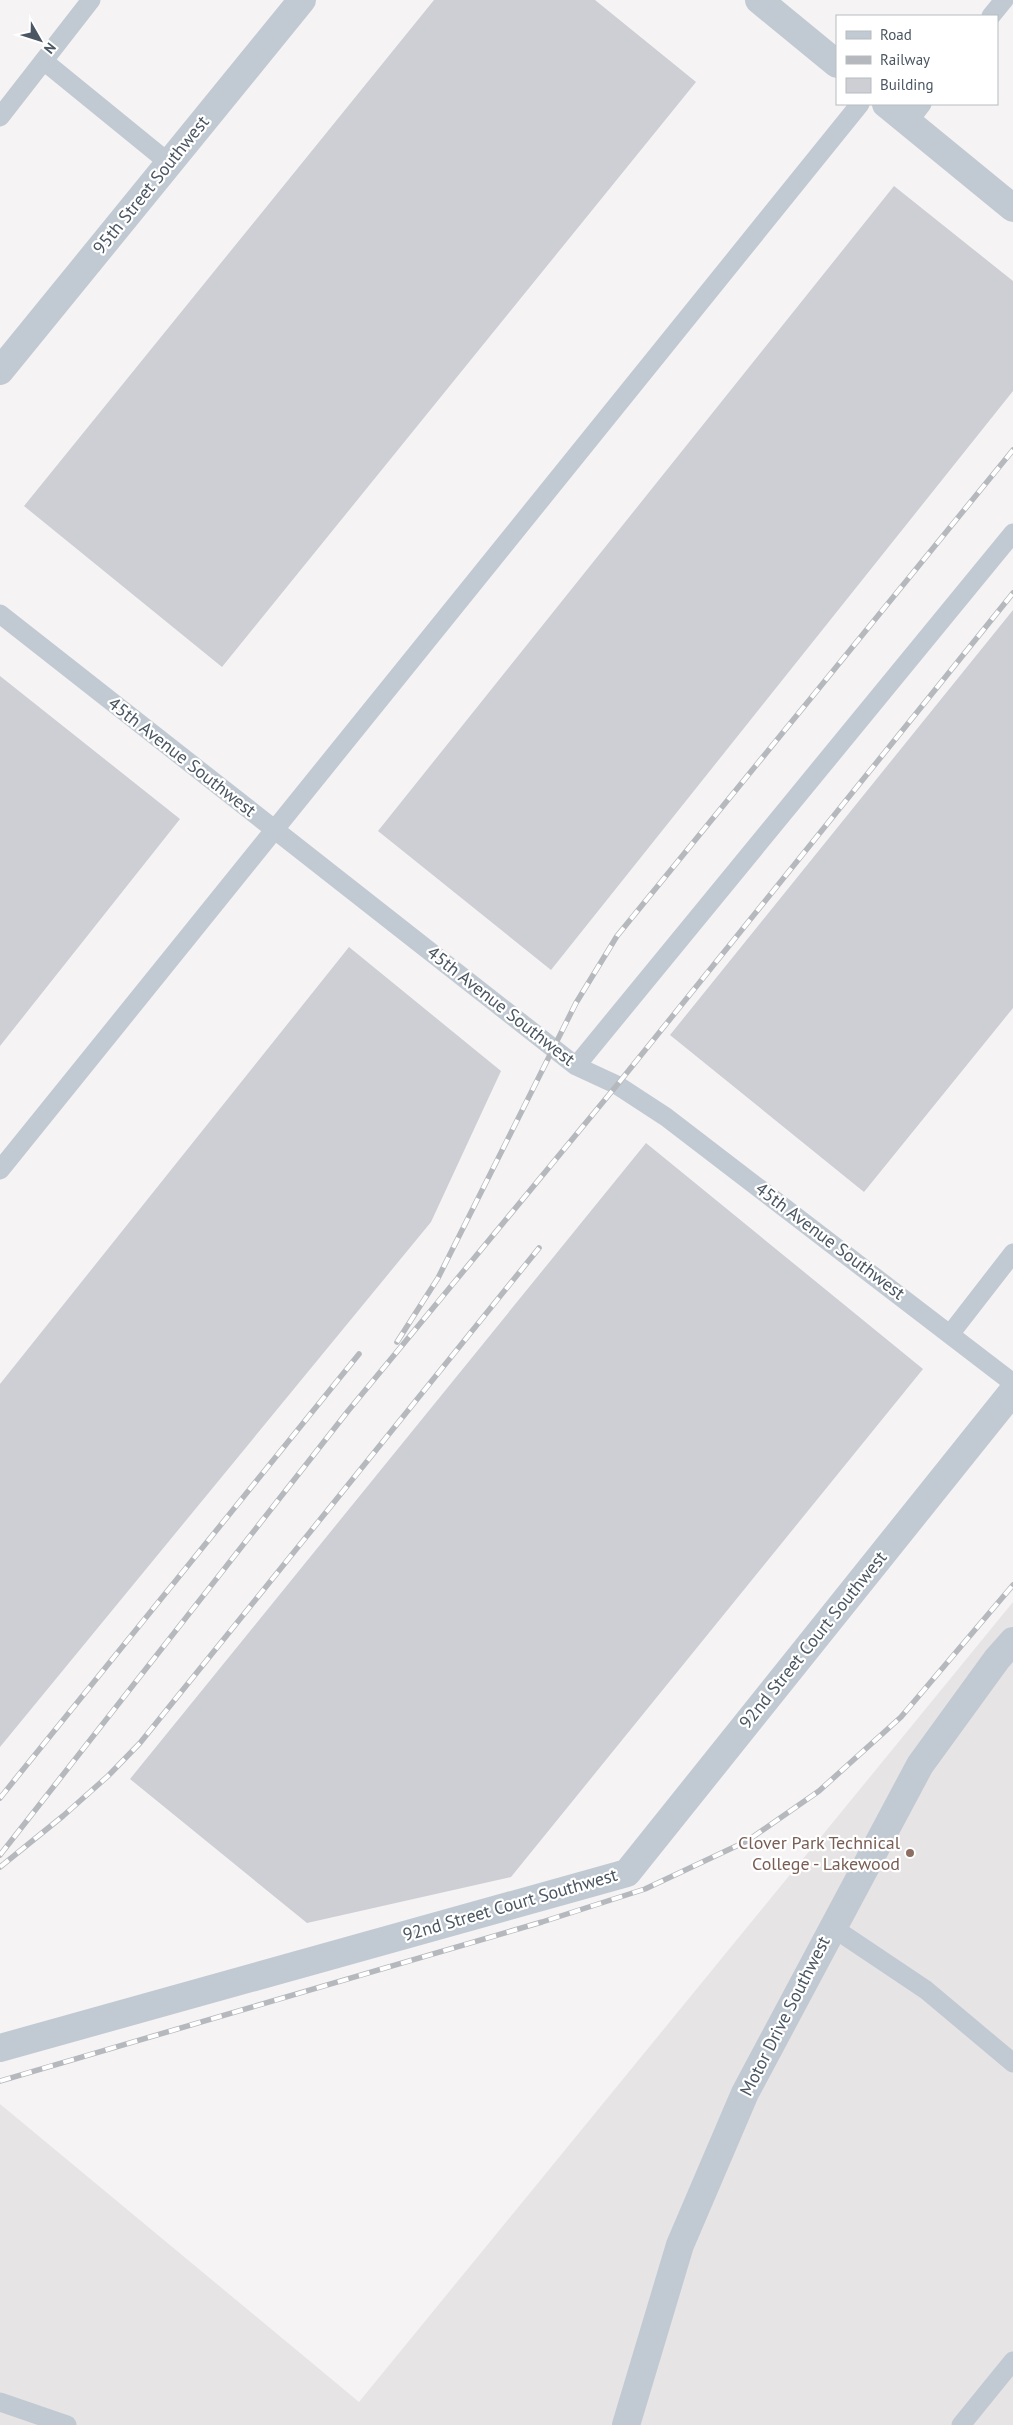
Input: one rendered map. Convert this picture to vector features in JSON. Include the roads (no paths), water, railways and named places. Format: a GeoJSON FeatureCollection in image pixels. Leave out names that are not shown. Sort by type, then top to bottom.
{"type":"FeatureCollection","features":[{"type":"Feature","properties":{"kind":"street","name":"95th Street Southwest"},"geometry":{"type":"LineString","coordinates":[[0,370],[302,0]]}},
{"type":"Feature","properties":{"kind":"street"},"geometry":{"type":"LineString","coordinates":[[759,0],[836,63]]}},
{"type":"Feature","properties":{"kind":"street"},"geometry":{"type":"LineString","coordinates":[[889,105],[915,113],[1013,208]]}},
{"type":"Feature","properties":{"kind":"street","name":"92nd Street Court Southwest"},"geometry":{"type":"LineString","coordinates":[[0,2048],[627,1873],[1013,1391]]}},
{"type":"Feature","properties":{"kind":"street","name":"Motor Drive Southwest"},"geometry":{"type":"LineString","coordinates":[[626,2425],[680,2245],[745,2093],[920,1765],[997,1659],[1013,1641]]}},
{"type":"Feature","properties":{"kind":"lane"},"geometry":{"type":"LineString","coordinates":[[0,117],[45,62],[91,0]]}},
{"type":"Feature","properties":{"kind":"lane"},"geometry":{"type":"LineString","coordinates":[[992,15],[1004,0]]}},
{"type":"Feature","properties":{"kind":"lane"},"geometry":{"type":"LineString","coordinates":[[45,62],[169,163]]}},
{"type":"Feature","properties":{"kind":"lane"},"geometry":{"type":"LineString","coordinates":[[0,1170],[859,105]]}},
{"type":"Feature","properties":{"kind":"lane"},"geometry":{"type":"LineString","coordinates":[[576,1066],[1013,533]]}},
{"type":"Feature","properties":{"kind":"lane","name":"45th Avenue Southwest"},"geometry":{"type":"LineString","coordinates":[[0,614],[576,1066],[617,1086],[666,1117],[951,1333],[1013,1383]]}},
{"type":"Feature","properties":{"kind":"lane"},"geometry":{"type":"LineString","coordinates":[[951,1333],[1013,1253]]}},
{"type":"Feature","properties":{"kind":"lane"},"geometry":{"type":"LineString","coordinates":[[832,1927],[926,1990],[1013,2063]]}},
{"type":"Feature","properties":{"kind":"lane"},"geometry":{"type":"LineString","coordinates":[[961,2425],[1013,2361]]}},
{"type":"Feature","properties":{"kind":"lane"},"geometry":{"type":"LineString","coordinates":[[0,2402],[67,2425]]}},
{"type":"Feature","properties":{"kind":"railway"},"geometry":{"type":"LineString","coordinates":[[397,1342],[438,1278],[576,1003],[617,936],[1013,450]]}},
{"type":"Feature","properties":{"kind":"railway"},"geometry":{"type":"LineString","coordinates":[[0,1855],[348,1411],[617,1085],[1013,593]]}},
{"type":"Feature","properties":{"kind":"railway"},"geometry":{"type":"LineString","coordinates":[[0,1867],[63,1816],[108,1776],[140,1743],[539,1248]]}},
{"type":"Feature","properties":{"kind":"railway"},"geometry":{"type":"LineString","coordinates":[[0,1798],[359,1354]]}},
{"type":"Feature","properties":{"kind":"railway"},"geometry":{"type":"LineString","coordinates":[[0,2081],[542,1922],[645,1889],[747,1841],[819,1791],[901,1717],[1013,1585]]}},
{"type":"Feature","properties":{"kind":"place","name":"Clover Park Technical College - Lakewood"},"geometry":{"type":"Point","coordinates":[910,1853]}}]}
